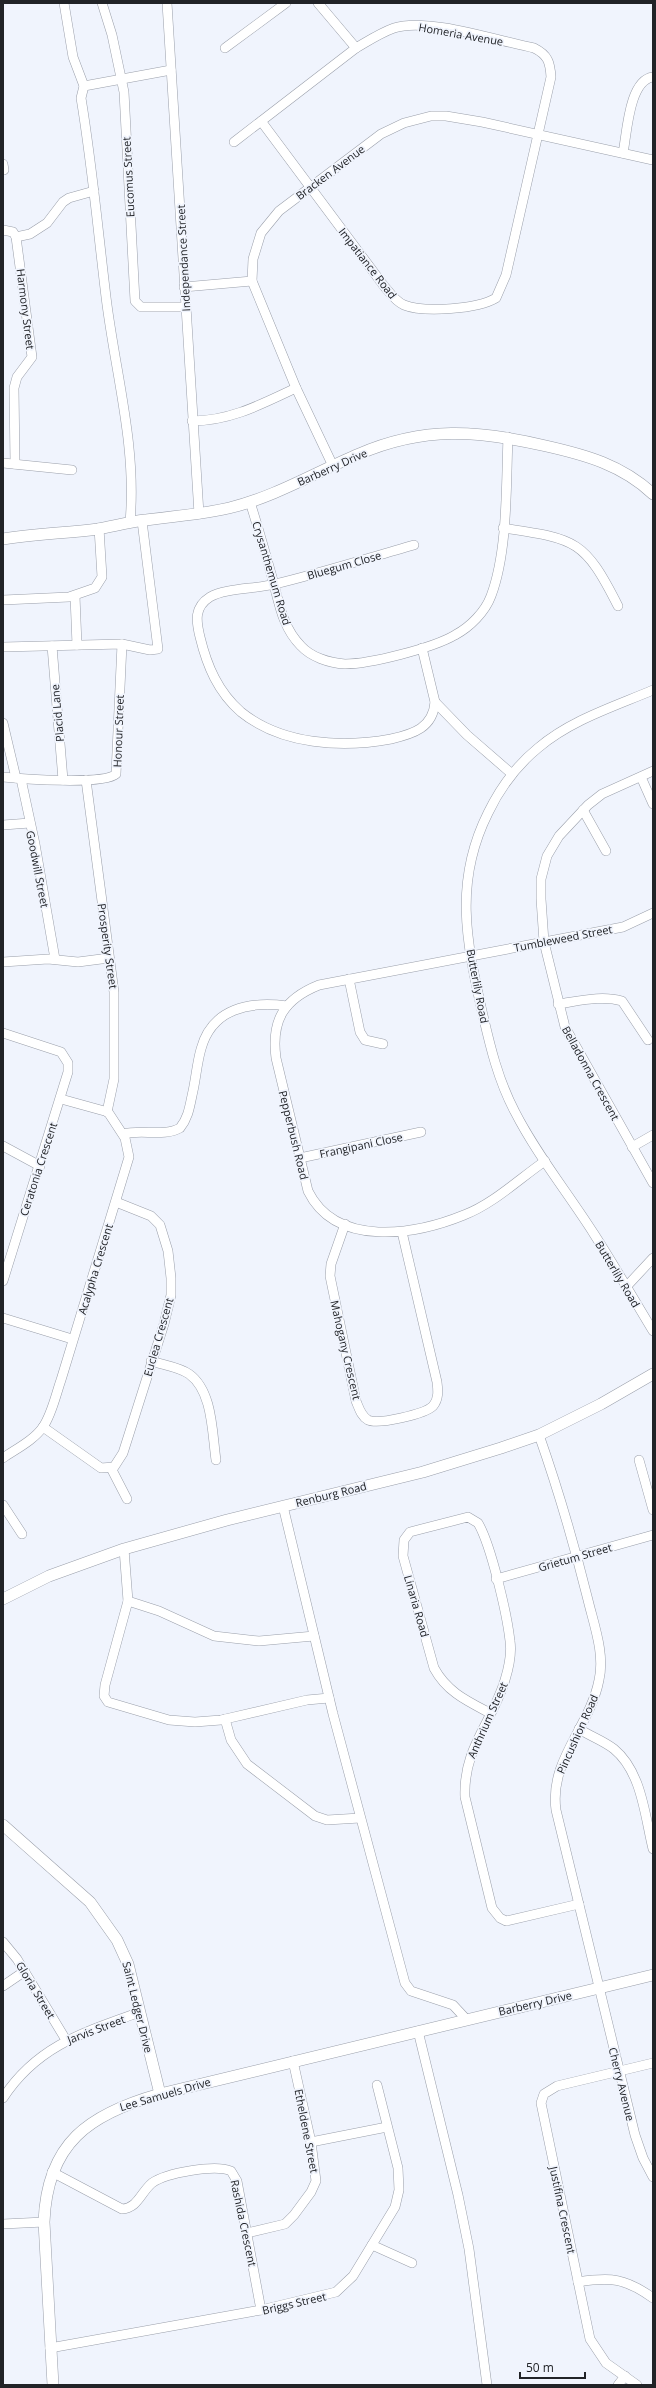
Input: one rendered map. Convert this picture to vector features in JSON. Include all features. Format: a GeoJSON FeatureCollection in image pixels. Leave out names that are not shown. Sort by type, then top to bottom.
{"type":"FeatureCollection","features":[{"type":"Feature","properties":{"kind":"street"},"geometry":{"type":"LineString","coordinates":[[64,3],[73,57],[84,86],[81,98],[94,191],[106,297],[126,413],[132,498],[130,522]]}},
{"type":"Feature","properties":{"kind":"street","name":"Eucomus Street"},"geometry":{"type":"LineString","coordinates":[[102,3],[122,79],[135,301],[142,307],[185,307]]}},
{"type":"Feature","properties":{"kind":"street","name":"Independance Street"},"geometry":{"type":"LineString","coordinates":[[167,3],[192,422],[199,514]]}},
{"type":"Feature","properties":{"kind":"street"},"geometry":{"type":"LineString","coordinates":[[225,48],[286,3]]}},
{"type":"Feature","properties":{"kind":"street"},"geometry":{"type":"LineString","coordinates":[[318,3],[356,48]]}},
{"type":"Feature","properties":{"kind":"street","name":"Homeria Avenue"},"geometry":{"type":"LineString","coordinates":[[234,142],[356,48],[374,37],[394,28],[412,25],[451,30],[534,48],[543,53],[550,64],[551,77],[538,133]]}},
{"type":"Feature","properties":{"kind":"street"},"geometry":{"type":"LineString","coordinates":[[84,86],[171,70]]}},
{"type":"Feature","properties":{"kind":"street"},"geometry":{"type":"LineString","coordinates":[[624,153],[636,88],[644,79],[653,77]]}},
{"type":"Feature","properties":{"kind":"street","name":"Bracken Avenue"},"geometry":{"type":"LineString","coordinates":[[333,466],[296,388],[252,281],[253,258],[266,224],[279,211],[381,134],[404,123],[420,118],[446,116],[538,133],[653,160]]}},
{"type":"Feature","properties":{"kind":"street","name":"Impatiance Road"},"geometry":{"type":"LineString","coordinates":[[261,122],[384,286],[403,305],[426,309],[489,302],[496,298],[501,291],[506,275],[538,133]]}},
{"type":"Feature","properties":{"kind":"street"},"geometry":{"type":"LineString","coordinates":[[3,230],[13,232],[16,238],[30,234],[47,223],[63,202],[69,198],[94,191]]}},
{"type":"Feature","properties":{"kind":"street","name":"Harmony Street"},"geometry":{"type":"LineString","coordinates":[[15,464],[14,388],[17,377],[32,357],[16,238]]}},
{"type":"Feature","properties":{"kind":"street"},"geometry":{"type":"LineString","coordinates":[[184,287],[252,281]]}},
{"type":"Feature","properties":{"kind":"street"},"geometry":{"type":"LineString","coordinates":[[192,422],[212,421],[231,417],[296,388]]}},
{"type":"Feature","properties":{"kind":"street","name":"Barberry Drive"},"geometry":{"type":"LineString","coordinates":[[3,539],[99,528],[130,522],[199,514],[250,502],[391,442],[423,435],[472,433],[508,437],[585,455],[606,462],[636,479],[653,494]]}},
{"type":"Feature","properties":{"kind":"street","name":"Crysanthemum Road"},"geometry":{"type":"LineString","coordinates":[[250,502],[283,619],[291,634],[301,647],[321,659],[344,664],[362,662],[422,648],[455,636],[473,622],[485,608],[497,576],[503,528],[508,437]]}},
{"type":"Feature","properties":{"kind":"street"},"geometry":{"type":"LineString","coordinates":[[3,463],[72,470]]}},
{"type":"Feature","properties":{"kind":"street"},"geometry":{"type":"LineString","coordinates":[[3,648],[122,644],[153,651],[159,647],[142,521]]}},
{"type":"Feature","properties":{"kind":"street"},"geometry":{"type":"LineString","coordinates":[[3,600],[75,596],[95,588],[102,577],[99,528]]}},
{"type":"Feature","properties":{"kind":"street"},"geometry":{"type":"LineString","coordinates":[[503,528],[551,535],[581,548],[599,569],[618,606]]}},
{"type":"Feature","properties":{"kind":"street","name":"Bluegum Close"},"geometry":{"type":"LineString","coordinates":[[414,545],[274,584],[210,597],[199,607],[197,612],[203,653],[212,676],[226,698],[242,713],[269,729],[302,739],[335,744],[368,743],[409,735],[420,730],[430,720],[435,711],[435,702]]}},
{"type":"Feature","properties":{"kind":"street"},"geometry":{"type":"LineString","coordinates":[[75,596],[77,646]]}},
{"type":"Feature","properties":{"kind":"street","name":"Honour Street"},"geometry":{"type":"LineString","coordinates":[[3,776],[63,780],[111,778],[118,770],[118,708],[122,644]]}},
{"type":"Feature","properties":{"kind":"street","name":"Placid Lane"},"geometry":{"type":"LineString","coordinates":[[52,646],[63,780]]}},
{"type":"Feature","properties":{"kind":"street"},"geometry":{"type":"LineString","coordinates":[[422,648],[435,702],[468,735],[512,774]]}},
{"type":"Feature","properties":{"kind":"street","name":"Butterlily Road"},"geometry":{"type":"LineString","coordinates":[[653,690],[564,729],[537,748],[512,774],[488,811],[478,832],[469,860],[466,889],[466,924],[471,956],[495,1066],[515,1113],[594,1233],[653,1331]]}},
{"type":"Feature","properties":{"kind":"street","name":"Goodwill Street"},"geometry":{"type":"LineString","coordinates":[[3,723],[19,778],[35,844],[55,959]]}},
{"type":"Feature","properties":{"kind":"street","name":"Belladonna Crescent"},"geometry":{"type":"LineString","coordinates":[[653,771],[602,794],[583,810],[559,836],[547,856],[541,879],[544,942],[558,1004],[565,1027],[653,1183]]}},
{"type":"Feature","properties":{"kind":"street"},"geometry":{"type":"LineString","coordinates":[[640,777],[653,804]]}},
{"type":"Feature","properties":{"kind":"street","name":"Prosperity Street"},"geometry":{"type":"LineString","coordinates":[[86,780],[110,958],[115,1025],[114,1079],[107,1112]]}},
{"type":"Feature","properties":{"kind":"street"},"geometry":{"type":"LineString","coordinates":[[583,810],[606,851]]}},
{"type":"Feature","properties":{"kind":"street"},"geometry":{"type":"LineString","coordinates":[[3,825],[30,823]]}},
{"type":"Feature","properties":{"kind":"street","name":"Tumbleweed Street"},"geometry":{"type":"LineString","coordinates":[[471,956],[623,927],[652,914]]}},
{"type":"Feature","properties":{"kind":"street","name":"Pepperbush Road"},"geometry":{"type":"LineString","coordinates":[[471,956],[349,978],[307,990],[287,1006],[278,1020],[274,1041],[276,1058],[308,1191],[312,1199],[327,1216],[345,1224],[380,1233],[402,1232],[465,1215],[484,1204],[545,1160]]}},
{"type":"Feature","properties":{"kind":"street"},"geometry":{"type":"LineString","coordinates":[[3,962],[55,959],[78,962],[110,958]]}},
{"type":"Feature","properties":{"kind":"street"},"geometry":{"type":"LineString","coordinates":[[349,978],[360,1032],[365,1040],[383,1044]]}},
{"type":"Feature","properties":{"kind":"street"},"geometry":{"type":"LineString","coordinates":[[558,1004],[614,998],[622,1001],[648,1040]]}},
{"type":"Feature","properties":{"kind":"street"},"geometry":{"type":"LineString","coordinates":[[123,1134],[138,1131],[166,1132],[180,1128],[187,1116],[204,1041],[223,1016],[239,1007],[270,1004],[287,1006]]}},
{"type":"Feature","properties":{"kind":"street","name":"Ceratonia Crescent"},"geometry":{"type":"LineString","coordinates":[[3,1032],[53,1048],[65,1057],[68,1072],[40,1166],[6,1258],[3,1281]]}},
{"type":"Feature","properties":{"kind":"street"},"geometry":{"type":"LineString","coordinates":[[61,1099],[107,1112]]}},
{"type":"Feature","properties":{"kind":"street","name":"Acalypha Crescent"},"geometry":{"type":"LineString","coordinates":[[3,1458],[30,1439],[43,1427],[61,1380],[72,1339],[116,1202],[129,1157],[123,1134],[107,1112]]}},
{"type":"Feature","properties":{"kind":"street","name":"Frangipani Close"},"geometry":{"type":"LineString","coordinates":[[300,1158],[421,1132]]}},
{"type":"Feature","properties":{"kind":"street"},"geometry":{"type":"LineString","coordinates":[[632,1147],[653,1135]]}},
{"type":"Feature","properties":{"kind":"street"},"geometry":{"type":"LineString","coordinates":[[3,1146],[40,1166]]}},
{"type":"Feature","properties":{"kind":"street","name":"Euclea Crescent"},"geometry":{"type":"LineString","coordinates":[[111,1468],[117,1465],[123,1453],[171,1295],[168,1251],[162,1231],[155,1219],[145,1212],[116,1202]]}},
{"type":"Feature","properties":{"kind":"street","name":"Mahogany Crescent"},"geometry":{"type":"LineString","coordinates":[[345,1224],[331,1264],[332,1287],[356,1401],[363,1416],[368,1420],[378,1422],[428,1410],[437,1400],[438,1395],[437,1382],[402,1232]]}},
{"type":"Feature","properties":{"kind":"street"},"geometry":{"type":"LineString","coordinates":[[626,1287],[653,1258]]}},
{"type":"Feature","properties":{"kind":"street"},"geometry":{"type":"LineString","coordinates":[[3,1318],[72,1339]]}},
{"type":"Feature","properties":{"kind":"street"},"geometry":{"type":"LineString","coordinates":[[151,1361],[188,1373],[200,1384],[210,1416],[216,1460]]}},
{"type":"Feature","properties":{"kind":"street","name":"Renburg Road"},"geometry":{"type":"LineString","coordinates":[[3,1599],[49,1576],[124,1549],[283,1506],[423,1472],[539,1435],[602,1404],[653,1374]]}},
{"type":"Feature","properties":{"kind":"street"},"geometry":{"type":"LineString","coordinates":[[43,1427],[93,1465],[101,1468],[111,1468],[127,1499]]}},
{"type":"Feature","properties":{"kind":"street","name":"Pincushion Road"},"geometry":{"type":"LineString","coordinates":[[539,1435],[577,1556],[597,1637],[600,1663],[597,1687],[579,1730],[561,1764],[554,1799],[599,1988]]}},
{"type":"Feature","properties":{"kind":"street"},"geometry":{"type":"LineString","coordinates":[[639,1460],[653,1510]]}},
{"type":"Feature","properties":{"kind":"street"},"geometry":{"type":"LineString","coordinates":[[3,1505],[22,1534]]}},
{"type":"Feature","properties":{"kind":"street"},"geometry":{"type":"LineString","coordinates":[[283,1506],[329,1698],[405,1983],[411,1992],[453,2005],[466,2019]]}},
{"type":"Feature","properties":{"kind":"street","name":"Anthrium Street"},"geometry":{"type":"LineString","coordinates":[[468,1517],[475,1520],[481,1528],[496,1579],[510,1641],[510,1659],[505,1680],[470,1754],[465,1782],[465,1797],[492,1908],[500,1918],[506,1921],[579,1904]]}},
{"type":"Feature","properties":{"kind":"street","name":"Linaria Road"},"geometry":{"type":"LineString","coordinates":[[468,1517],[410,1532],[404,1540],[403,1556],[434,1668],[440,1678],[454,1693],[490,1713]]}},
{"type":"Feature","properties":{"kind":"street","name":"Grietum Street"},"geometry":{"type":"LineString","coordinates":[[496,1579],[653,1535]]}},
{"type":"Feature","properties":{"kind":"street"},"geometry":{"type":"LineString","coordinates":[[124,1549],[128,1601],[105,1685],[106,1699],[118,1706],[177,1722],[195,1722],[225,1719],[307,1700],[329,1698]]}},
{"type":"Feature","properties":{"kind":"street"},"geometry":{"type":"LineString","coordinates":[[128,1601],[159,1611],[214,1636],[259,1641],[314,1636]]}},
{"type":"Feature","properties":{"kind":"street"},"geometry":{"type":"LineString","coordinates":[[225,1719],[231,1740],[247,1764],[315,1816],[326,1820],[360,1818]]}},
{"type":"Feature","properties":{"kind":"street"},"geometry":{"type":"LineString","coordinates":[[579,1730],[613,1749],[631,1769],[638,1788],[653,1849]]}},
{"type":"Feature","properties":{"kind":"street","name":"Saint Ledger Drive"},"geometry":{"type":"LineString","coordinates":[[3,1825],[90,1902],[118,1940],[128,1964],[160,2094]]}},
{"type":"Feature","properties":{"kind":"street","name":"Gloria Street"},"geometry":{"type":"LineString","coordinates":[[3,1942],[25,1971],[66,2040]]}},
{"type":"Feature","properties":{"kind":"street"},"geometry":{"type":"LineString","coordinates":[[3,1986],[25,1971]]}},
{"type":"Feature","properties":{"kind":"street","name":"Barberry Drive"},"geometry":{"type":"LineString","coordinates":[[418,2031],[653,1975]]}},
{"type":"Feature","properties":{"kind":"street","name":"Cherry Avenue"},"geometry":{"type":"LineString","coordinates":[[599,1988],[635,2135],[643,2158],[653,2176]]}},
{"type":"Feature","properties":{"kind":"street","name":"Jarvis Street"},"geometry":{"type":"LineString","coordinates":[[3,2098],[36,2061],[66,2040],[140,2012]]}},
{"type":"Feature","properties":{"kind":"street"},"geometry":{"type":"LineString","coordinates":[[418,2031],[467,2241],[487,2385]]}},
{"type":"Feature","properties":{"kind":"street","name":"Lee Samuels Drive"},"geometry":{"type":"LineString","coordinates":[[53,2385],[44,2222],[45,2201],[52,2172],[74,2138],[90,2123],[116,2108],[160,2094],[418,2031]]}},
{"type":"Feature","properties":{"kind":"street","name":"Etheldene Street"},"geometry":{"type":"LineString","coordinates":[[247,2234],[285,2224],[311,2192],[316,2176],[311,2142],[293,2061]]}},
{"type":"Feature","properties":{"kind":"street"},"geometry":{"type":"LineString","coordinates":[[619,2071],[653,2063]]}},
{"type":"Feature","properties":{"kind":"street","name":"Justifina Crescent"},"geometry":{"type":"LineString","coordinates":[[619,2071],[557,2086],[547,2091],[542,2098],[543,2115],[578,2282],[584,2320],[594,2346],[606,2362],[637,2385]]}},
{"type":"Feature","properties":{"kind":"street","name":"Briggs Street"},"geometry":{"type":"LineString","coordinates":[[50,2348],[261,2310],[336,2292],[353,2276],[395,2207],[399,2190],[398,2168],[386,2127],[377,2085]]}},
{"type":"Feature","properties":{"kind":"street"},"geometry":{"type":"LineString","coordinates":[[311,2142],[386,2127]]}},
{"type":"Feature","properties":{"kind":"street","name":"Rashida Crescent"},"geometry":{"type":"LineString","coordinates":[[52,2172],[122,2209],[133,2206],[151,2185],[165,2176],[206,2169],[226,2169],[234,2175],[237,2181],[261,2310]]}},
{"type":"Feature","properties":{"kind":"street"},"geometry":{"type":"LineString","coordinates":[[3,2224],[44,2222]]}},
{"type":"Feature","properties":{"kind":"street"},"geometry":{"type":"LineString","coordinates":[[372,2245],[412,2263]]}},
{"type":"Feature","properties":{"kind":"street"},"geometry":{"type":"LineString","coordinates":[[578,2282],[613,2279],[635,2285],[653,2298]]}},
{"type":"Feature","properties":{"kind":"street"},"geometry":{"type":"LineString","coordinates":[[618,2385],[625,2376]]}}]}
